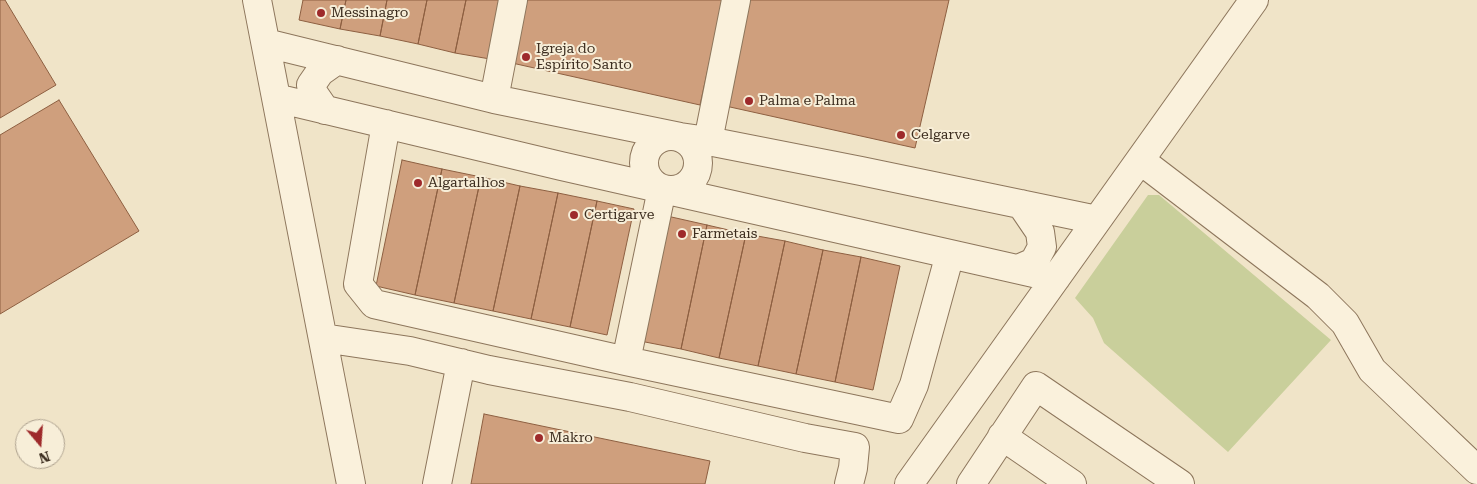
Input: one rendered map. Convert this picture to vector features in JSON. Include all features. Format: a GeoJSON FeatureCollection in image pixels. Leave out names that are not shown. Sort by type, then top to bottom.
{"type":"FeatureCollection","features":[{"type":"Feature","properties":{"kind":"street"},"geometry":{"type":"LineString","coordinates":[[257,0],[351,484]]}},
{"type":"Feature","properties":{"kind":"street"},"geometry":{"type":"LineString","coordinates":[[494,98],[513,0]]}},
{"type":"Feature","properties":{"kind":"street"},"geometry":{"type":"LineString","coordinates":[[708,141],[736,0]]}},
{"type":"Feature","properties":{"kind":"street"},"geometry":{"type":"LineString","coordinates":[[909,484],[1254,0]]}},
{"type":"Feature","properties":{"kind":"street"},"geometry":{"type":"LineString","coordinates":[[266,43],[494,98],[680,137],[692,146],[697,154],[698,166],[696,175],[689,184],[680,189],[662,189],[650,180],[645,172],[644,157],[648,149],[655,142],[670,136],[680,137],[708,141],[1097,220]]}},
{"type":"Feature","properties":{"kind":"street"},"geometry":{"type":"LineString","coordinates":[[326,110],[314,94],[311,85],[320,72],[337,60]]}},
{"type":"Feature","properties":{"kind":"street"},"geometry":{"type":"LineString","coordinates":[[276,98],[662,189],[1056,278]]}},
{"type":"Feature","properties":{"kind":"street"},"geometry":{"type":"LineString","coordinates":[[386,124],[358,284],[374,304],[626,361],[898,419],[914,385],[950,254]]}},
{"type":"Feature","properties":{"kind":"street"},"geometry":{"type":"LineString","coordinates":[[1140,160],[1318,296],[1345,323],[1372,370],[1477,470]]}},
{"type":"Feature","properties":{"kind":"street"},"geometry":{"type":"LineString","coordinates":[[626,361],[662,189]]}},
{"type":"Feature","properties":{"kind":"street"},"geometry":{"type":"LineString","coordinates":[[1018,269],[1034,262],[1042,247],[1040,232],[1022,204]]}},
{"type":"Feature","properties":{"kind":"street"},"geometry":{"type":"LineString","coordinates":[[323,338],[410,351],[489,370],[630,397],[785,434],[855,447],[850,484]]}},
{"type":"Feature","properties":{"kind":"street"},"geometry":{"type":"LineString","coordinates":[[437,484],[461,363]]}},
{"type":"Feature","properties":{"kind":"street"},"geometry":{"type":"LineString","coordinates":[[971,484],[1036,386],[1180,484]]}},
{"type":"Feature","properties":{"kind":"street"},"geometry":{"type":"LineString","coordinates":[[1002,436],[1072,484]]}},
{"type":"Feature","properties":{"kind":"green space"},"geometry":{"type":"Polygon","coordinates":[[[1148,195],[1159,195],[1331,340],[1228,452],[1104,343],[1093,318],[1075,298],[1148,195]]]}},
{"type":"Feature","properties":{"kind":"building"},"geometry":{"type":"Polygon","coordinates":[[[0,0],[5,0],[56,85],[0,118],[0,0]]]}},
{"type":"Feature","properties":{"kind":"building"},"geometry":{"type":"Polygon","coordinates":[[[303,0],[346,0],[340,29],[299,20],[303,0]]]}},
{"type":"Feature","properties":{"kind":"building"},"geometry":{"type":"Polygon","coordinates":[[[346,0],[387,0],[380,36],[340,29],[346,0]]]}},
{"type":"Feature","properties":{"kind":"building"},"geometry":{"type":"Polygon","coordinates":[[[387,0],[427,0],[418,44],[380,36],[387,0]]]}},
{"type":"Feature","properties":{"kind":"building"},"geometry":{"type":"Polygon","coordinates":[[[427,0],[466,0],[455,53],[418,44],[427,0]]]}},
{"type":"Feature","properties":{"kind":"building"},"geometry":{"type":"Polygon","coordinates":[[[466,0],[502,0],[490,59],[455,53],[466,0]]]}},
{"type":"Feature","properties":{"kind":"building"},"geometry":{"type":"Polygon","coordinates":[[[526,0],[723,0],[700,105],[512,63],[526,0]]]}},
{"type":"Feature","properties":{"kind":"building"},"geometry":{"type":"Polygon","coordinates":[[[745,0],[949,0],[915,148],[721,105],[745,0]]]}},
{"type":"Feature","properties":{"kind":"building"},"geometry":{"type":"Polygon","coordinates":[[[59,100],[139,231],[0,314],[0,135],[59,100]]]}},
{"type":"Feature","properties":{"kind":"building"},"geometry":{"type":"Polygon","coordinates":[[[402,160],[442,169],[415,295],[376,286],[402,160]]]}},
{"type":"Feature","properties":{"kind":"building"},"geometry":{"type":"Polygon","coordinates":[[[442,169],[481,177],[454,303],[415,295],[442,169]]]}},
{"type":"Feature","properties":{"kind":"building"},"geometry":{"type":"Polygon","coordinates":[[[481,177],[520,186],[493,311],[454,303],[481,177]]]}},
{"type":"Feature","properties":{"kind":"building"},"geometry":{"type":"Polygon","coordinates":[[[520,186],[558,193],[531,319],[493,311],[520,186]]]}},
{"type":"Feature","properties":{"kind":"building"},"geometry":{"type":"Polygon","coordinates":[[[558,193],[597,201],[570,327],[531,319],[558,193]]]}},
{"type":"Feature","properties":{"kind":"building"},"geometry":{"type":"Polygon","coordinates":[[[597,201],[634,209],[607,335],[570,327],[597,201]]]}},
{"type":"Feature","properties":{"kind":"building"},"geometry":{"type":"Polygon","coordinates":[[[667,216],[707,225],[681,349],[640,341],[667,216]]]}},
{"type":"Feature","properties":{"kind":"building"},"geometry":{"type":"Polygon","coordinates":[[[707,225],[746,234],[719,358],[681,349],[707,225]]]}},
{"type":"Feature","properties":{"kind":"building"},"geometry":{"type":"Polygon","coordinates":[[[746,234],[785,241],[758,366],[719,358],[746,234]]]}},
{"type":"Feature","properties":{"kind":"building"},"geometry":{"type":"Polygon","coordinates":[[[785,241],[823,250],[796,374],[758,366],[785,241]]]}},
{"type":"Feature","properties":{"kind":"building"},"geometry":{"type":"Polygon","coordinates":[[[823,250],[861,257],[835,382],[796,374],[823,250]]]}},
{"type":"Feature","properties":{"kind":"building"},"geometry":{"type":"Polygon","coordinates":[[[861,257],[900,266],[873,390],[835,382],[861,257]]]}},
{"type":"Feature","properties":{"kind":"building","name":"Makro"},"geometry":{"type":"Polygon","coordinates":[[[484,414],[710,461],[705,484],[471,484],[484,414]]]}},
{"type":"Feature","properties":{"kind":"place","name":"Messinagro"},"geometry":{"type":"Point","coordinates":[321,13]}},
{"type":"Feature","properties":{"kind":"place","name":"Igreja do Espírito Santo"},"geometry":{"type":"Point","coordinates":[526,57]}},
{"type":"Feature","properties":{"kind":"place","name":"Palma e Palma"},"geometry":{"type":"Point","coordinates":[749,101]}},
{"type":"Feature","properties":{"kind":"place","name":"Celgarve"},"geometry":{"type":"Point","coordinates":[901,135]}},
{"type":"Feature","properties":{"kind":"place","name":"Algartalhos"},"geometry":{"type":"Point","coordinates":[418,183]}},
{"type":"Feature","properties":{"kind":"place","name":"Certigarve"},"geometry":{"type":"Point","coordinates":[574,215]}},
{"type":"Feature","properties":{"kind":"place","name":"Farmetais"},"geometry":{"type":"Point","coordinates":[682,234]}},
{"type":"Feature","properties":{"kind":"place","name":"Makro"},"geometry":{"type":"Point","coordinates":[539,438]}}]}
